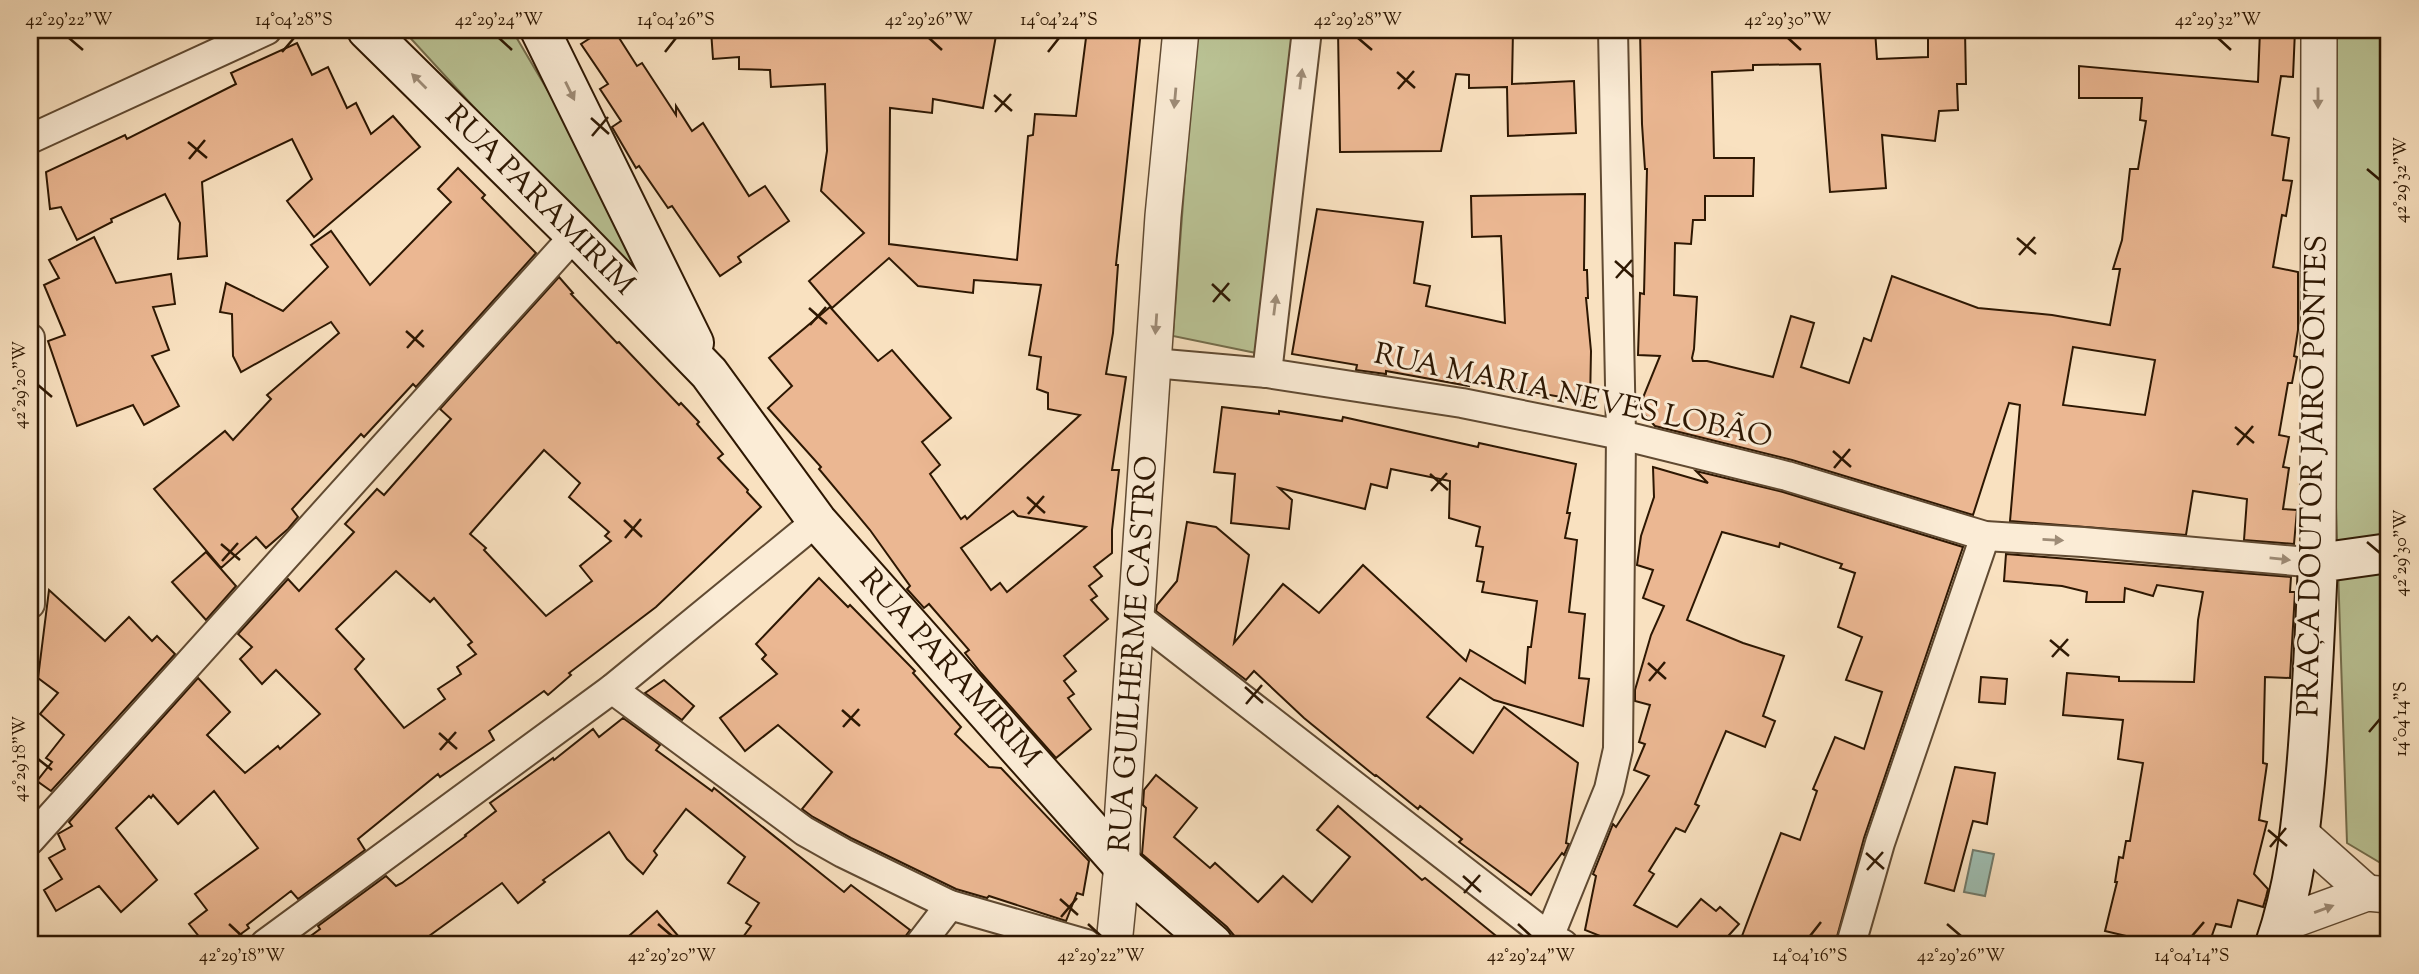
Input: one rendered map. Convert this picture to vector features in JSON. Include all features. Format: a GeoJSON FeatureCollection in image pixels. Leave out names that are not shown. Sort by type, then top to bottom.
{"type":"FeatureCollection","features":[{"type":"Feature","properties":{"kind":"main road","name":"RUA PARAMIRIM"},"geometry":{"type":"LineString","coordinates":[[367,30],[575,235],[709,373],[817,521],[1122,865],[1213,944]]}},
{"type":"Feature","properties":{"kind":"main road","name":"RUA PARAMIRIM"},"geometry":{"type":"LineString","coordinates":[[540,30],[709,373]]}},
{"type":"Feature","properties":{"kind":"main road"},"geometry":{"type":"LineString","coordinates":[[2318,563],[2389,553]]}},
{"type":"Feature","properties":{"kind":"main road","name":"PRAÇA DOUTOR JAIRO PONTES"},"geometry":{"type":"LineString","coordinates":[[2278,934],[2301,834],[2311,714],[2318,563]]}},
{"type":"Feature","properties":{"kind":"street"},"geometry":{"type":"LineString","coordinates":[[30,139],[267,30]]}},
{"type":"Feature","properties":{"kind":"street","name":"RUA GUILHERME CASTRO"},"geometry":{"type":"LineString","coordinates":[[1114,944],[1122,865],[1122,823],[1163,216],[1181,30]]}},
{"type":"Feature","properties":{"kind":"street"},"geometry":{"type":"LineString","coordinates":[[1267,373],[1307,30]]}},
{"type":"Feature","properties":{"kind":"street"},"geometry":{"type":"LineString","coordinates":[[1137,617],[1556,941],[1609,789],[1618,749],[1621,435],[1613,30]]}},
{"type":"Feature","properties":{"kind":"street","name":"PRAÇA DOUTOR JAIRO PONTES"},"geometry":{"type":"LineString","coordinates":[[2318,563],[2319,30]]}},
{"type":"Feature","properties":{"kind":"street"},"geometry":{"type":"LineString","coordinates":[[30,840],[575,235]]}},
{"type":"Feature","properties":{"kind":"street"},"geometry":{"type":"LineString","coordinates":[[30,338],[30,604]]}},
{"type":"Feature","properties":{"kind":"street","name":"RUA MARIA NEVES LOBÃO"},"geometry":{"type":"LineString","coordinates":[[1153,363],[1267,373],[1462,403],[1621,435],[1787,476],[1985,537],[2083,542],[2318,563]]}},
{"type":"Feature","properties":{"kind":"street"},"geometry":{"type":"LineString","coordinates":[[265,944],[612,689],[817,521]]}},
{"type":"Feature","properties":{"kind":"street"},"geometry":{"type":"LineString","coordinates":[[1851,944],[1880,843],[1985,537]]}},
{"type":"Feature","properties":{"kind":"street"},"geometry":{"type":"LineString","coordinates":[[612,689],[804,831],[843,853],[950,905],[1086,944]]}},
{"type":"Feature","properties":{"kind":"street"},"geometry":{"type":"LineString","coordinates":[[2301,834],[2378,894]]}},
{"type":"Feature","properties":{"kind":"street"},"geometry":{"type":"LineString","coordinates":[[2278,934],[2378,894]]}},
{"type":"Feature","properties":{"kind":"street"},"geometry":{"type":"LineString","coordinates":[[920,944],[950,905]]}},
{"type":"Feature","properties":{"kind":"green space"},"geometry":{"type":"Polygon","coordinates":[[[403,30],[512,30],[708,362],[403,30]]]}},
{"type":"Feature","properties":{"kind":"green space"},"geometry":{"type":"Polygon","coordinates":[[[1196,30],[1295,30],[1256,353],[1173,336],[1196,30]]]}},
{"type":"Feature","properties":{"kind":"green space"},"geometry":{"type":"Polygon","coordinates":[[[2331,30],[2389,30],[2389,868],[2347,843],[2332,385],[2331,30]]]}},
{"type":"Feature","properties":{"kind":"shaded area"},"geometry":{"type":"Polygon","coordinates":[[[1973,850],[1994,854],[1985,896],[1964,892],[1973,850]]]}},
{"type":"Feature","properties":{"kind":"building"},"geometry":{"type":"Polygon","coordinates":[[[603,30],[614,30],[637,66],[642,63],[676,115],[676,106],[692,131],[703,123],[749,196],[765,186],[789,221],[738,257],[741,262],[720,276],[672,206],[668,208],[639,166],[636,168],[612,127],[621,121],[600,89],[608,84],[581,44],[603,30]]]}},
{"type":"Feature","properties":{"kind":"building"},"geometry":{"type":"Polygon","coordinates":[[[711,30],[997,30],[983,108],[933,99],[932,113],[890,108],[889,244],[1017,260],[1028,136],[1033,135],[1035,114],[1076,116],[1087,30],[1141,30],[1116,265],[1113,333],[1106,374],[1126,377],[1112,470],[1119,470],[1112,553],[1094,567],[1102,576],[1089,586],[1097,596],[1091,600],[1108,619],[1064,656],[1076,671],[1064,681],[1074,694],[1068,698],[1091,729],[1056,758],[981,673],[965,653],[969,650],[929,604],[924,608],[907,589],[910,586],[870,530],[819,469],[821,467],[768,408],[792,386],[769,358],[830,307],[878,361],[892,350],[951,418],[922,442],[940,465],[930,474],[961,519],[965,516],[967,519],[1080,415],[1048,409],[1048,393],[1037,389],[1041,357],[1029,355],[1041,285],[974,280],[973,293],[918,286],[889,258],[832,308],[809,281],[864,233],[821,191],[827,151],[825,84],[771,87],[770,70],[739,69],[739,57],[713,59],[711,30]],[[1013,511],[961,548],[991,590],[1000,583],[1007,592],[1086,527],[1018,516],[1013,511]]]}},
{"type":"Feature","properties":{"kind":"building"},"geometry":{"type":"Polygon","coordinates":[[[1338,30],[1513,30],[1512,84],[1574,81],[1576,133],[1508,136],[1507,87],[1469,88],[1469,75],[1456,74],[1441,151],[1340,152],[1338,30]]]}},
{"type":"Feature","properties":{"kind":"building"},"geometry":{"type":"Polygon","coordinates":[[[1640,30],[1875,30],[1877,59],[1928,57],[1928,30],[1965,30],[1966,84],[1957,84],[1958,110],[1939,111],[1935,141],[1882,135],[1886,188],[1830,192],[1820,64],[1753,65],[1753,70],[1712,72],[1714,158],[1754,158],[1753,196],[1705,196],[1705,220],[1693,220],[1691,244],[1675,243],[1674,295],[1697,297],[1693,361],[1707,361],[1773,377],[1791,316],[1814,323],[1801,367],[1849,383],[1864,338],[1871,341],[1892,276],[1978,308],[2052,315],[2110,325],[2120,269],[2113,269],[2122,240],[2130,169],[2138,169],[2146,121],[2140,120],[2142,98],[2079,98],[2079,66],[2258,82],[2260,30],[2295,30],[2293,77],[2281,76],[2272,135],[2289,138],[2283,180],[2292,181],[2286,216],[2282,215],[2273,267],[2298,272],[2298,330],[2294,356],[2297,357],[2292,383],[2288,383],[2279,435],[2289,437],[2283,467],[2289,468],[2283,509],[2297,510],[2294,544],[2244,540],[2247,499],[2193,491],[2186,535],[2010,521],[2020,405],[2009,403],[1973,515],[1792,460],[1655,426],[1643,413],[1640,405],[1660,356],[1638,355],[1640,293],[1644,294],[1647,169],[1642,124],[1640,30]],[[2073,347],[2063,405],[2145,415],[2155,360],[2073,347]]]}},
{"type":"Feature","properties":{"kind":"building"},"geometry":{"type":"Polygon","coordinates":[[[297,43],[312,75],[328,67],[347,108],[356,103],[371,134],[393,116],[420,147],[314,237],[287,201],[312,179],[292,139],[202,182],[207,256],[178,259],[180,223],[165,194],[111,219],[112,222],[77,240],[61,207],[50,209],[46,172],[125,135],[127,139],[236,84],[231,73],[297,43]]]}},
{"type":"Feature","properties":{"kind":"building"},"geometry":{"type":"Polygon","coordinates":[[[458,168],[485,195],[482,198],[536,253],[416,387],[413,384],[364,437],[361,434],[292,509],[298,517],[288,529],[266,548],[256,537],[221,568],[154,489],[225,431],[233,440],[271,399],[267,395],[339,333],[331,322],[241,372],[233,356],[232,314],[220,312],[226,283],[283,311],[328,267],[311,245],[331,231],[370,285],[451,202],[438,189],[458,168]]]}},
{"type":"Feature","properties":{"kind":"building"},"geometry":{"type":"Polygon","coordinates":[[[1585,194],[1584,270],[1587,270],[1586,298],[1591,351],[1590,402],[1470,381],[1469,386],[1386,371],[1386,374],[1356,370],[1357,365],[1292,354],[1317,209],[1423,222],[1414,283],[1430,286],[1426,306],[1505,323],[1501,236],[1472,237],[1471,196],[1585,194]]]}},
{"type":"Feature","properties":{"kind":"building"},"geometry":{"type":"Polygon","coordinates":[[[94,237],[116,283],[171,274],[175,304],[153,307],[169,350],[152,356],[179,406],[144,425],[133,405],[77,426],[48,341],[65,335],[44,285],[59,278],[49,260],[94,237]]]}},
{"type":"Feature","properties":{"kind":"building"},"geometry":{"type":"Polygon","coordinates":[[[559,277],[573,293],[571,294],[617,343],[619,342],[679,405],[681,403],[699,422],[697,424],[723,454],[718,458],[761,507],[656,607],[569,673],[571,675],[548,695],[544,691],[489,731],[494,740],[440,777],[438,774],[358,839],[365,850],[298,899],[291,891],[227,944],[205,944],[189,924],[207,910],[195,894],[258,848],[214,791],[178,824],[153,795],[151,798],[149,796],[116,828],[157,880],[121,912],[99,886],[56,911],[44,890],[62,879],[49,858],[65,849],[58,834],[72,826],[69,822],[198,678],[230,712],[207,735],[245,773],[278,746],[280,749],[320,714],[276,670],[262,684],[240,659],[252,647],[238,634],[288,579],[299,591],[354,532],[345,524],[377,489],[384,495],[451,419],[440,409],[559,277]],[[544,450],[470,534],[486,548],[484,550],[546,616],[592,581],[580,566],[611,541],[605,536],[609,532],[569,497],[580,483],[544,450]],[[396,571],[336,629],[364,659],[355,669],[404,728],[445,699],[438,689],[461,674],[457,667],[476,654],[468,645],[472,642],[434,598],[430,602],[396,571]]]}},
{"type":"Feature","properties":{"kind":"building"},"geometry":{"type":"Polygon","coordinates":[[[1222,407],[1279,414],[1279,411],[1342,421],[1343,417],[1478,447],[1479,443],[1576,464],[1565,538],[1577,540],[1569,612],[1585,614],[1579,678],[1589,679],[1583,726],[1494,700],[1460,678],[1427,717],[1473,753],[1504,707],[1578,763],[1566,843],[1569,844],[1564,855],[1562,853],[1531,895],[1459,842],[1462,839],[1420,806],[1418,809],[1375,776],[1304,718],[1254,671],[1246,680],[1156,611],[1157,605],[1177,581],[1187,522],[1216,527],[1249,555],[1234,643],[1283,584],[1319,613],[1363,565],[1466,661],[1470,650],[1525,683],[1528,647],[1531,647],[1537,601],[1482,592],[1484,582],[1477,581],[1483,547],[1476,546],[1480,527],[1449,518],[1450,481],[1391,469],[1387,488],[1371,484],[1365,509],[1279,488],[1292,500],[1289,529],[1231,523],[1235,474],[1214,472],[1222,407]]]}},
{"type":"Feature","properties":{"kind":"building"},"geometry":{"type":"Polygon","coordinates":[[[1653,467],[1708,483],[1696,471],[1783,492],[1963,547],[1864,838],[1835,944],[1739,944],[1781,833],[1800,840],[1817,791],[1813,789],[1835,737],[1864,749],[1882,692],[1846,680],[1862,637],[1838,627],[1855,573],[1840,568],[1842,564],[1780,543],[1779,547],[1722,532],[1687,620],[1784,656],[1763,716],[1775,721],[1765,747],[1726,731],[1695,804],[1699,806],[1685,832],[1676,828],[1649,871],[1654,874],[1634,905],[1677,927],[1701,899],[1716,911],[1720,907],[1739,924],[1721,944],[1620,944],[1585,930],[1596,876],[1593,874],[1613,824],[1616,827],[1649,776],[1634,770],[1645,744],[1639,742],[1650,705],[1635,701],[1635,690],[1651,635],[1664,606],[1643,598],[1653,570],[1637,565],[1641,536],[1654,497],[1653,467]]]}},
{"type":"Feature","properties":{"kind":"building"},"geometry":{"type":"Polygon","coordinates":[[[206,552],[236,586],[206,620],[172,582],[206,552]]]}},
{"type":"Feature","properties":{"kind":"building"},"geometry":{"type":"Polygon","coordinates":[[[2006,554],[2291,577],[2290,592],[2295,592],[2290,678],[2265,677],[2263,763],[2267,764],[2259,820],[2267,822],[2254,874],[2268,889],[2263,907],[2238,900],[2231,927],[2216,924],[2209,944],[2160,944],[2105,931],[2117,882],[2119,857],[2123,858],[2126,841],[2130,841],[2143,763],[2118,759],[2123,720],[2063,715],[2067,673],[2119,677],[2119,681],[2194,682],[2198,620],[2203,592],[2157,585],[2153,596],[2125,588],[2124,602],[2086,602],[2087,592],[2062,586],[2004,581],[2006,554]]]}},
{"type":"Feature","properties":{"kind":"building"},"geometry":{"type":"Polygon","coordinates":[[[819,578],[848,607],[850,605],[915,671],[913,673],[961,727],[955,734],[989,767],[1001,768],[1089,861],[1083,895],[1077,893],[1066,921],[989,896],[987,898],[956,889],[813,817],[802,809],[832,772],[778,725],[745,751],[720,718],[777,674],[762,659],[766,655],[756,644],[819,578]]]}},
{"type":"Feature","properties":{"kind":"building"},"geometry":{"type":"Polygon","coordinates":[[[49,590],[105,641],[129,617],[152,641],[157,636],[175,654],[51,791],[37,781],[52,762],[46,758],[64,735],[40,714],[58,693],[38,678],[49,590]]]}},
{"type":"Feature","properties":{"kind":"building"},"geometry":{"type":"Polygon","coordinates":[[[1981,677],[2007,679],[2005,704],[1979,702],[1981,677]]]}},
{"type":"Feature","properties":{"kind":"building"},"geometry":{"type":"Polygon","coordinates":[[[664,680],[694,706],[682,720],[645,693],[664,680]]]}},
{"type":"Feature","properties":{"kind":"building"},"geometry":{"type":"Polygon","coordinates":[[[623,718],[660,745],[656,750],[712,791],[714,788],[844,892],[851,885],[910,930],[900,944],[738,944],[751,926],[746,923],[759,903],[728,883],[745,857],[686,809],[654,851],[657,855],[643,874],[627,859],[609,832],[543,880],[545,882],[518,903],[502,883],[418,944],[300,944],[320,929],[318,926],[386,876],[396,886],[402,883],[496,811],[490,803],[553,758],[554,760],[593,729],[599,737],[623,718]]]}},
{"type":"Feature","properties":{"kind":"building"},"geometry":{"type":"Polygon","coordinates":[[[1955,767],[1995,773],[1987,824],[1973,821],[1954,891],[1925,883],[1955,767]]]}},
{"type":"Feature","properties":{"kind":"building"},"geometry":{"type":"Polygon","coordinates":[[[1156,775],[1197,808],[1174,837],[1210,868],[1215,863],[1258,902],[1283,876],[1312,902],[1350,857],[1317,830],[1338,806],[1422,880],[1425,878],[1506,944],[1241,944],[1227,927],[1142,854],[1146,808],[1143,805],[1144,790],[1156,775]]]}},
{"type":"Feature","properties":{"kind":"building"},"geometry":{"type":"Polygon","coordinates":[[[657,911],[685,944],[620,944],[657,911]]]}}]}
